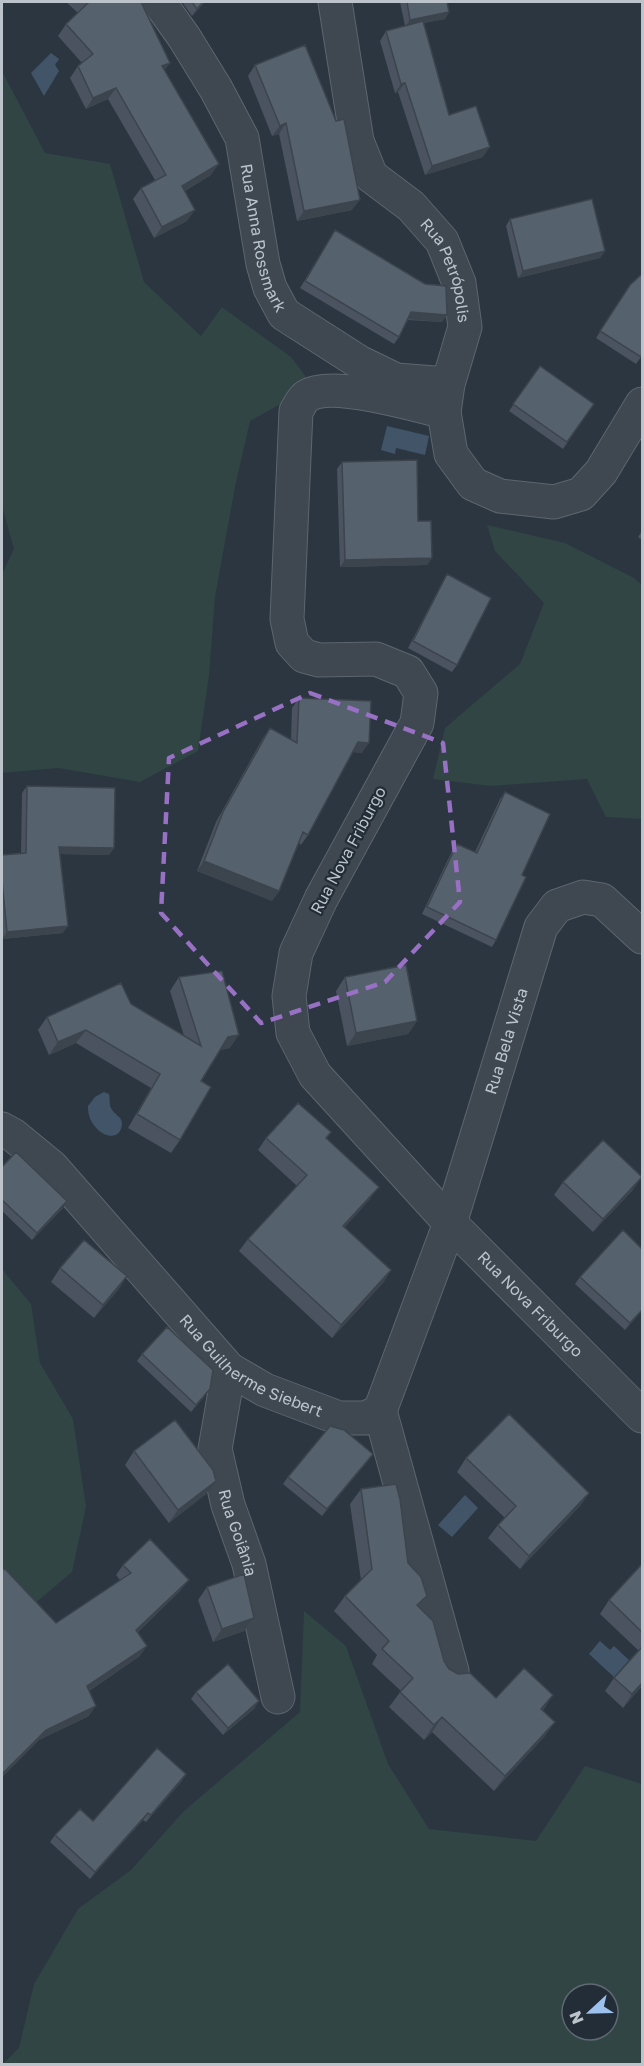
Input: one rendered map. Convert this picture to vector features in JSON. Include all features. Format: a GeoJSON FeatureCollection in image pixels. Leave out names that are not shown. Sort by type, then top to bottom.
{"type":"FeatureCollection","features":[{"type":"Feature","properties":{"kind":"street","name":"Rua Anna Rossmark"},"geometry":{"type":"LineString","coordinates":[[159,2],[211,80],[242,138],[263,264],[270,288],[284,314],[358,362],[396,380],[446,398]]}},
{"type":"Feature","properties":{"kind":"street","name":"Rua Petrópolis"},"geometry":{"type":"LineString","coordinates":[[335,2],[357,141],[371,176],[411,206],[442,241],[459,283],[465,327],[446,398],[451,454],[473,484],[500,496],[554,502],[581,494],[601,472],[642,404]]}},
{"type":"Feature","properties":{"kind":"street","name":"Rua Nova Friburgo"},"geometry":{"type":"LineString","coordinates":[[446,398],[321,391],[306,396],[296,411],[287,619],[292,643],[303,656],[319,660],[376,659],[408,672],[421,693],[417,723],[321,899],[296,953],[289,996],[293,1033],[315,1075],[450,1223],[642,1416]]}},
{"type":"Feature","properties":{"kind":"street","name":"Rua Bela Vista"},"geometry":{"type":"LineString","coordinates":[[450,1223],[541,927],[557,906],[582,897],[602,900],[642,937]]}},
{"type":"Feature","properties":{"kind":"street","name":"Rua Guilherme Siebert"},"geometry":{"type":"LineString","coordinates":[[2,1129],[13,1135],[52,1167],[229,1369],[265,1390],[339,1418],[366,1418],[380,1411]]}},
{"type":"Feature","properties":{"kind":"street"},"geometry":{"type":"LineString","coordinates":[[450,1223],[380,1411],[452,1671]]}},
{"type":"Feature","properties":{"kind":"street","name":"Rua Goiânia"},"geometry":{"type":"LineString","coordinates":[[229,1369],[215,1449],[228,1505],[249,1564],[278,1696]]}},
{"type":"Feature","properties":{"kind":"highlighted area"},"geometry":{"type":"Polygon","coordinates":[[[310,693],[443,743],[460,902],[385,982],[261,1023],[161,913],[169,758],[310,693]]]}},
{"type":"Feature","properties":{"kind":"green space"},"geometry":{"type":"Polygon","coordinates":[[[2,55],[3,73],[45,153],[110,164],[144,282],[201,336],[222,307],[291,357],[313,386],[250,421],[235,487],[215,597],[209,675],[198,751],[140,782],[58,768],[2,773],[2,574],[14,549],[2,506],[2,55]]]}},
{"type":"Feature","properties":{"kind":"green space"},"geometry":{"type":"Polygon","coordinates":[[[487,525],[565,543],[634,578],[642,585],[642,819],[606,817],[587,779],[491,786],[433,779],[445,728],[520,664],[544,603],[495,551],[487,525]]]}},
{"type":"Feature","properties":{"kind":"green space"},"geometry":{"type":"Polygon","coordinates":[[[2,1269],[31,1304],[40,1363],[73,1419],[86,1507],[72,1572],[20,1616],[2,1613],[2,1269]]]}},
{"type":"Feature","properties":{"kind":"green space"},"geometry":{"type":"Polygon","coordinates":[[[304,1611],[346,1646],[388,1764],[429,1829],[536,1841],[585,1766],[642,1784],[642,2064],[3,2064],[19,2048],[34,1984],[78,1909],[131,1870],[184,1811],[300,1712],[304,1611]]]}},
{"type":"Feature","properties":{"kind":"water"},"geometry":{"type":"Polygon","coordinates":[[[51,53],[59,59],[55,65],[59,71],[44,96],[31,73],[51,53]]]}},
{"type":"Feature","properties":{"kind":"water"},"geometry":{"type":"Polygon","coordinates":[[[387,426],[429,436],[425,455],[396,448],[395,454],[381,450],[387,426]]]}},
{"type":"Feature","properties":{"kind":"water"},"geometry":{"type":"Polygon","coordinates":[[[104,1092],[109,1094],[111,1108],[122,1121],[120,1131],[116,1135],[104,1134],[93,1123],[89,1115],[88,1106],[95,1097],[104,1092]]]}},
{"type":"Feature","properties":{"kind":"water"},"geometry":{"type":"Polygon","coordinates":[[[465,1495],[478,1508],[452,1537],[438,1525],[465,1495]]]}},
{"type":"Feature","properties":{"kind":"water"},"geometry":{"type":"Polygon","coordinates":[[[600,1641],[610,1650],[614,1646],[629,1660],[614,1677],[589,1654],[600,1641]]]}},
{"type":"Feature","properties":{"kind":"building"},"geometry":{"type":"Polygon","coordinates":[[[86,2],[141,2],[170,63],[162,66],[219,164],[182,186],[195,210],[162,227],[141,188],[166,175],[116,88],[93,98],[78,66],[93,54],[66,24],[88,3],[86,2]]]}},
{"type":"Feature","properties":{"kind":"building"},"geometry":{"type":"Polygon","coordinates":[[[192,2],[203,2],[197,9],[192,2]]]}},
{"type":"Feature","properties":{"kind":"building"},"geometry":{"type":"Polygon","coordinates":[[[407,2],[447,2],[449,12],[410,20],[407,2]]]}},
{"type":"Feature","properties":{"kind":"building"},"geometry":{"type":"Polygon","coordinates":[[[423,21],[449,115],[476,106],[490,147],[432,166],[405,83],[401,84],[386,31],[423,21]]]}},
{"type":"Feature","properties":{"kind":"building"},"geometry":{"type":"Polygon","coordinates":[[[305,45],[336,121],[344,119],[360,200],[304,211],[286,123],[280,126],[255,65],[305,45]]]}},
{"type":"Feature","properties":{"kind":"building"},"geometry":{"type":"Polygon","coordinates":[[[592,199],[605,251],[523,271],[510,219],[592,199]]]}},
{"type":"Feature","properties":{"kind":"building"},"geometry":{"type":"Polygon","coordinates":[[[335,230],[425,284],[446,286],[447,315],[411,312],[399,337],[305,281],[335,230]]]}},
{"type":"Feature","properties":{"kind":"building"},"geometry":{"type":"Polygon","coordinates":[[[642,274],[641,357],[600,331],[630,285],[642,274]]]}},
{"type":"Feature","properties":{"kind":"building"},"geometry":{"type":"Polygon","coordinates":[[[540,366],[594,404],[567,442],[513,404],[540,366]]]}},
{"type":"Feature","properties":{"kind":"building"},"geometry":{"type":"Polygon","coordinates":[[[417,460],[418,521],[431,521],[432,558],[345,560],[342,462],[417,460]]]}},
{"type":"Feature","properties":{"kind":"building"},"geometry":{"type":"Polygon","coordinates":[[[447,574],[491,598],[457,665],[413,641],[447,574]]]}},
{"type":"Feature","properties":{"kind":"building"},"geometry":{"type":"Polygon","coordinates":[[[299,698],[371,701],[369,743],[358,742],[308,835],[303,832],[279,891],[204,861],[223,812],[270,728],[297,743],[299,698]]]}},
{"type":"Feature","properties":{"kind":"building"},"geometry":{"type":"Polygon","coordinates":[[[27,786],[115,788],[114,848],[59,847],[68,926],[7,932],[2,855],[26,853],[27,786]]]}},
{"type":"Feature","properties":{"kind":"building"},"geometry":{"type":"Polygon","coordinates":[[[505,792],[550,814],[522,875],[526,877],[496,940],[427,907],[457,844],[477,853],[505,792]]]}},
{"type":"Feature","properties":{"kind":"building"},"geometry":{"type":"Polygon","coordinates":[[[406,965],[417,1021],[356,1033],[345,977],[406,965]]]}},
{"type":"Feature","properties":{"kind":"building"},"geometry":{"type":"Polygon","coordinates":[[[222,971],[239,1035],[228,1037],[201,1081],[211,1087],[180,1140],[137,1114],[160,1074],[86,1030],[58,1042],[47,1017],[121,983],[131,1004],[201,1046],[179,977],[222,971]]]}},
{"type":"Feature","properties":{"kind":"building"},"geometry":{"type":"Polygon","coordinates":[[[298,1103],[331,1132],[326,1138],[379,1187],[343,1226],[391,1270],[341,1325],[248,1239],[307,1175],[266,1138],[298,1103]]]}},
{"type":"Feature","properties":{"kind":"building"},"geometry":{"type":"Polygon","coordinates":[[[603,1140],[642,1177],[603,1219],[563,1182],[603,1140]]]}},
{"type":"Feature","properties":{"kind":"building"},"geometry":{"type":"Polygon","coordinates":[[[16,1152],[67,1201],[37,1233],[2,1200],[2,1167],[16,1152]]]}},
{"type":"Feature","properties":{"kind":"building"},"geometry":{"type":"Polygon","coordinates":[[[623,1230],[642,1249],[642,1310],[630,1323],[580,1277],[623,1230]]]}},
{"type":"Feature","properties":{"kind":"building"},"geometry":{"type":"Polygon","coordinates":[[[84,1240],[127,1276],[103,1305],[60,1268],[84,1240]]]}},
{"type":"Feature","properties":{"kind":"building"},"geometry":{"type":"Polygon","coordinates":[[[167,1327],[213,1370],[210,1389],[196,1405],[142,1354],[167,1327]]]}},
{"type":"Feature","properties":{"kind":"building"},"geometry":{"type":"Polygon","coordinates":[[[509,1414],[589,1493],[529,1556],[498,1525],[516,1506],[466,1458],[509,1414]]]}},
{"type":"Feature","properties":{"kind":"building"},"geometry":{"type":"Polygon","coordinates":[[[175,1420],[213,1470],[216,1481],[178,1510],[134,1451],[175,1420]]]}},
{"type":"Feature","properties":{"kind":"building"},"geometry":{"type":"Polygon","coordinates":[[[330,1426],[344,1430],[373,1454],[327,1509],[288,1477],[330,1426]]]}},
{"type":"Feature","properties":{"kind":"building"},"geometry":{"type":"Polygon","coordinates":[[[396,1484],[408,1563],[421,1577],[427,1596],[417,1605],[433,1621],[444,1661],[449,1669],[458,1674],[470,1673],[496,1698],[524,1668],[553,1695],[541,1709],[555,1722],[505,1776],[442,1717],[434,1725],[400,1692],[413,1678],[382,1649],[389,1641],[345,1596],[372,1569],[361,1489],[396,1484]]]}},
{"type":"Feature","properties":{"kind":"building"},"geometry":{"type":"Polygon","coordinates":[[[150,1539],[189,1580],[136,1630],[147,1646],[87,1686],[96,1706],[46,1730],[2,1774],[2,1571],[4,1568],[56,1623],[131,1573],[123,1565],[150,1539]]]}},
{"type":"Feature","properties":{"kind":"building"},"geometry":{"type":"Polygon","coordinates":[[[642,1564],[642,1632],[609,1600],[642,1564]]]}},
{"type":"Feature","properties":{"kind":"building"},"geometry":{"type":"Polygon","coordinates":[[[244,1574],[254,1618],[222,1629],[207,1587],[244,1574]]]}},
{"type":"Feature","properties":{"kind":"building"},"geometry":{"type":"Polygon","coordinates":[[[642,1647],[642,1683],[632,1694],[614,1678],[642,1647]]]}},
{"type":"Feature","properties":{"kind":"building"},"geometry":{"type":"Polygon","coordinates":[[[228,1664],[259,1701],[228,1728],[196,1692],[228,1664]]]}},
{"type":"Feature","properties":{"kind":"building"},"geometry":{"type":"Polygon","coordinates":[[[157,1748],[186,1774],[151,1815],[148,1813],[95,1872],[55,1835],[80,1809],[93,1821],[157,1748]]]}}]}
